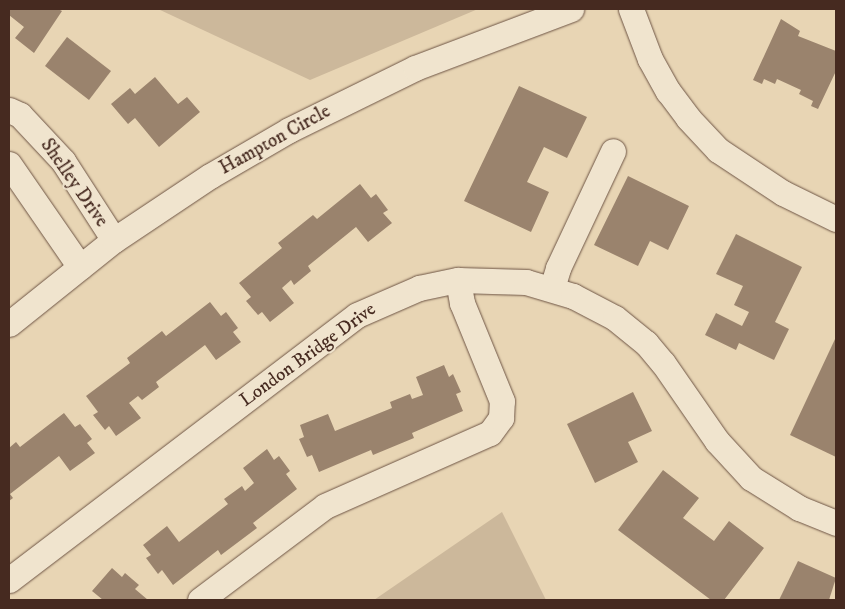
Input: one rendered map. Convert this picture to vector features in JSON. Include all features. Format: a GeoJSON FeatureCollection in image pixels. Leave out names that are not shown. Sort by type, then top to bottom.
{"type":"FeatureCollection","features":[{"type":"Feature","properties":{"kind":"street","name":"Hampton Circle"},"geometry":{"type":"LineString","coordinates":[[9,324],[114,240],[210,176],[371,89],[461,49],[572,9]]}},
{"type":"Feature","properties":{"kind":"street"},"geometry":{"type":"LineString","coordinates":[[631,9],[650,59],[668,91],[688,118],[718,150],[783,193],[836,219]]}},
{"type":"Feature","properties":{"kind":"street","name":"Shelley Drive"},"geometry":{"type":"LineString","coordinates":[[9,110],[20,115],[63,161],[114,240]]}},
{"type":"Feature","properties":{"kind":"street"},"geometry":{"type":"LineString","coordinates":[[552,288],[558,268],[613,151]]}},
{"type":"Feature","properties":{"kind":"street"},"geometry":{"type":"LineString","coordinates":[[9,164],[80,267]]}},
{"type":"Feature","properties":{"kind":"street","name":"London Bridge Drive"},"geometry":{"type":"LineString","coordinates":[[9,580],[357,315],[419,288],[458,280],[502,279],[552,288],[615,318],[646,343],[681,384],[717,441],[751,478],[798,508],[836,523]]}},
{"type":"Feature","properties":{"kind":"street"},"geometry":{"type":"LineString","coordinates":[[200,600],[325,506],[490,433],[501,418],[502,401],[462,303],[458,280]]}},
{"type":"Feature","properties":{"kind":"shaded area"},"geometry":{"type":"Polygon","coordinates":[[[158,9],[478,9],[310,80],[158,9]]]}},
{"type":"Feature","properties":{"kind":"shaded area"},"geometry":{"type":"Polygon","coordinates":[[[502,512],[546,600],[374,600],[502,512]]]}},
{"type":"Feature","properties":{"kind":"building"},"geometry":{"type":"Polygon","coordinates":[[[9,9],[58,9],[62,11],[34,53],[15,38],[24,27],[9,15],[9,9]]]}},
{"type":"Feature","properties":{"kind":"building"},"geometry":{"type":"Polygon","coordinates":[[[781,19],[800,31],[798,36],[836,51],[836,71],[818,109],[811,106],[813,101],[799,94],[801,90],[777,79],[775,84],[764,79],[762,84],[753,80],[781,19]]]}},
{"type":"Feature","properties":{"kind":"building"},"geometry":{"type":"Polygon","coordinates":[[[67,37],[111,71],[89,100],[45,66],[67,37]]]}},
{"type":"Feature","properties":{"kind":"building"},"geometry":{"type":"Polygon","coordinates":[[[155,77],[178,104],[187,97],[200,112],[159,147],[135,118],[128,124],[111,104],[130,88],[135,94],[155,77]]]}},
{"type":"Feature","properties":{"kind":"building"},"geometry":{"type":"Polygon","coordinates":[[[519,86],[587,117],[567,158],[544,147],[527,182],[549,192],[531,232],[464,201],[519,86]]]}},
{"type":"Feature","properties":{"kind":"building"},"geometry":{"type":"Polygon","coordinates":[[[628,176],[689,206],[668,250],[650,241],[638,266],[594,245],[628,176]]]}},
{"type":"Feature","properties":{"kind":"building"},"geometry":{"type":"Polygon","coordinates":[[[360,184],[371,198],[376,194],[388,210],[383,213],[392,223],[368,242],[356,227],[308,266],[311,271],[294,285],[291,280],[282,288],[294,303],[270,322],[262,312],[258,315],[246,301],[251,297],[239,283],[282,248],[278,243],[313,215],[317,219],[360,184]]]}},
{"type":"Feature","properties":{"kind":"building"},"geometry":{"type":"Polygon","coordinates":[[[736,234],[802,267],[775,322],[789,329],[774,360],[739,343],[736,350],[705,335],[716,313],[742,326],[749,312],[734,305],[743,286],[716,274],[736,234]]]}},
{"type":"Feature","properties":{"kind":"building"},"geometry":{"type":"Polygon","coordinates":[[[210,302],[221,316],[226,312],[238,328],[233,332],[241,342],[216,360],[205,345],[156,382],[159,387],[142,400],[138,396],[129,403],[141,418],[116,436],[109,426],[105,430],[93,415],[98,412],[86,396],[130,363],[127,358],[162,331],[166,336],[210,302]]]}},
{"type":"Feature","properties":{"kind":"building"},"geometry":{"type":"Polygon","coordinates":[[[836,337],[836,457],[790,435],[836,337]]]}},
{"type":"Feature","properties":{"kind":"building"},"geometry":{"type":"Polygon","coordinates":[[[444,365],[449,377],[453,374],[461,392],[456,394],[463,411],[412,433],[414,438],[373,455],[371,450],[319,472],[312,455],[307,457],[299,439],[304,437],[300,425],[328,414],[335,431],[392,408],[390,402],[410,394],[412,399],[423,395],[416,377],[444,365]]]}},
{"type":"Feature","properties":{"kind":"building"},"geometry":{"type":"Polygon","coordinates":[[[633,392],[652,431],[628,442],[638,462],[595,483],[567,424],[633,392]]]}},
{"type":"Feature","properties":{"kind":"building"},"geometry":{"type":"Polygon","coordinates":[[[64,413],[75,427],[80,424],[92,439],[87,443],[95,453],[70,471],[59,456],[10,494],[13,498],[9,501],[9,448],[16,442],[20,447],[64,413]]]}},
{"type":"Feature","properties":{"kind":"building"},"geometry":{"type":"Polygon","coordinates":[[[267,449],[274,460],[279,456],[290,471],[286,474],[297,489],[253,523],[257,528],[221,555],[218,550],[173,585],[162,570],[158,574],[146,558],[151,555],[143,545],[167,526],[179,542],[228,504],[224,499],[242,486],[245,491],[254,483],[243,468],[267,449]]]}},
{"type":"Feature","properties":{"kind":"building"},"geometry":{"type":"Polygon","coordinates":[[[663,470],[699,498],[683,518],[714,541],[729,521],[764,548],[724,600],[711,600],[618,530],[663,470]]]}},
{"type":"Feature","properties":{"kind":"building"},"geometry":{"type":"Polygon","coordinates":[[[798,561],[836,578],[829,600],[779,600],[798,561]]]}},
{"type":"Feature","properties":{"kind":"building"},"geometry":{"type":"Polygon","coordinates":[[[112,568],[122,577],[125,573],[139,585],[135,589],[148,600],[103,600],[92,591],[112,568]]]}}]}
